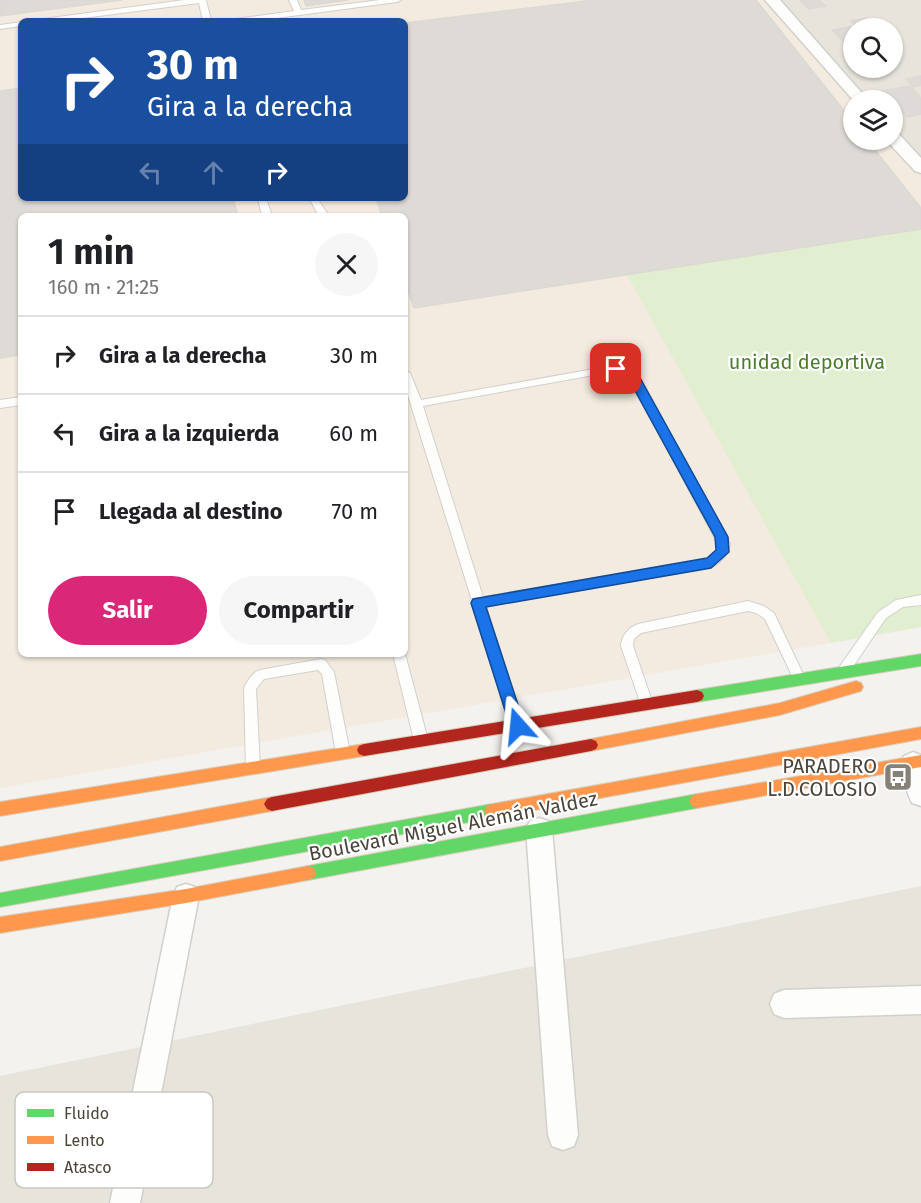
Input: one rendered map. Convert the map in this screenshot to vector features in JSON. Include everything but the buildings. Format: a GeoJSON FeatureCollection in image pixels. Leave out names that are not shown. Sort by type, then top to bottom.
{"type":"FeatureCollection","features":[{"type":"Feature","properties":{"kind":"main road"},"geometry":{"type":"LineString","coordinates":[[0,809],[921,660]]}},
{"type":"Feature","properties":{"kind":"main road"},"geometry":{"type":"LineString","coordinates":[[0,854],[780,708],[859,686],[900,663]]}},
{"type":"Feature","properties":{"kind":"main road"},"geometry":{"type":"LineString","coordinates":[[0,900],[921,733]]}},
{"type":"Feature","properties":{"kind":"main road","name":"Boulevard Miguel Alemán Valdez"},"geometry":{"type":"LineString","coordinates":[[0,925],[186,896],[539,829],[917,762]]}},
{"type":"Feature","properties":{"kind":"street"},"geometry":{"type":"LineString","coordinates":[[772,0],[852,90]]}},
{"type":"Feature","properties":{"kind":"street"},"geometry":{"type":"LineString","coordinates":[[903,148],[921,168]]}},
{"type":"Feature","properties":{"kind":"street"},"geometry":{"type":"LineString","coordinates":[[917,762],[921,795]]}},
{"type":"Feature","properties":{"kind":"street"},"geometry":{"type":"LineString","coordinates":[[539,829],[563,1135]]}},
{"type":"Feature","properties":{"kind":"street"},"geometry":{"type":"LineString","coordinates":[[147,1092],[186,896]]}},
{"type":"Feature","properties":{"kind":"street"},"geometry":{"type":"LineString","coordinates":[[784,1004],[921,1000]]}},
{"type":"Feature","properties":{"kind":"street"},"geometry":{"type":"LineString","coordinates":[[125,1203],[128,1188]]}},
{"type":"Feature","properties":{"kind":"lane"},"geometry":{"type":"LineString","coordinates":[[66,18],[202,0],[206,18]]}},
{"type":"Feature","properties":{"kind":"lane"},"geometry":{"type":"LineString","coordinates":[[294,0],[298,13]]}},
{"type":"Feature","properties":{"kind":"lane"},"geometry":{"type":"LineString","coordinates":[[259,18],[397,0]]}},
{"type":"Feature","properties":{"kind":"lane"},"geometry":{"type":"LineString","coordinates":[[0,27],[18,24]]}},
{"type":"Feature","properties":{"kind":"lane"},"geometry":{"type":"LineString","coordinates":[[417,405],[616,369],[626,370],[633,376],[724,544],[722,552],[711,563],[478,603]]}},
{"type":"Feature","properties":{"kind":"lane"},"geometry":{"type":"LineString","coordinates":[[408,382],[518,726]]}},
{"type":"Feature","properties":{"kind":"lane"},"geometry":{"type":"LineString","coordinates":[[0,404],[18,401]]}},
{"type":"Feature","properties":{"kind":"lane"},"geometry":{"type":"LineString","coordinates":[[843,671],[882,615],[900,603],[921,600]]}},
{"type":"Feature","properties":{"kind":"lane"},"geometry":{"type":"LineString","coordinates":[[647,704],[627,646],[631,634],[639,629],[748,606],[760,609],[770,616],[799,678]]}},
{"type":"Feature","properties":{"kind":"lane"},"geometry":{"type":"LineString","coordinates":[[400,657],[422,741]]}},
{"type":"Feature","properties":{"kind":"lane"},"geometry":{"type":"LineString","coordinates":[[253,768],[250,688],[260,675],[321,664],[328,672],[343,754]]}},
{"type":"Feature","properties":{"kind":"shaded area"},"geometry":{"type":"Polygon","coordinates":[[[0,0],[774,0],[854,90],[843,90],[843,150],[903,150],[921,166],[921,627],[0,788],[0,0]]]}},
{"type":"Feature","properties":{"kind":"shaded area"},"geometry":{"type":"Polygon","coordinates":[[[774,0],[921,0],[921,166],[903,145],[903,90],[854,90],[843,78],[903,78],[903,18],[843,18],[843,78],[774,0]]]}},
{"type":"Feature","properties":{"kind":"shaded area"},"geometry":{"type":"Polygon","coordinates":[[[921,886],[921,1203],[0,1203],[0,1076],[921,886]]]}},
{"type":"Feature","properties":{"kind":"green space","name":"unidad deportiva"},"geometry":{"type":"Polygon","coordinates":[[[921,229],[921,627],[831,643],[627,275],[921,229]]]}},
{"type":"Feature","properties":{"kind":"traffic: fast"},"geometry":{"type":"LineString","coordinates":[[697,696],[921,660]]}},
{"type":"Feature","properties":{"kind":"traffic: fast"},"geometry":{"type":"LineString","coordinates":[[308,873],[697,801]]}},
{"type":"Feature","properties":{"kind":"traffic: fast"},"geometry":{"type":"LineString","coordinates":[[0,900],[492,811]]}},
{"type":"Feature","properties":{"kind":"traffic: slow"},"geometry":{"type":"LineString","coordinates":[[591,745],[780,709],[856,687]]}},
{"type":"Feature","properties":{"kind":"traffic: slow"},"geometry":{"type":"LineString","coordinates":[[492,811],[921,733]]}},
{"type":"Feature","properties":{"kind":"traffic: slow"},"geometry":{"type":"LineString","coordinates":[[0,809],[364,750]]}},
{"type":"Feature","properties":{"kind":"traffic: slow"},"geometry":{"type":"LineString","coordinates":[[697,801],[921,761]]}},
{"type":"Feature","properties":{"kind":"traffic: slow"},"geometry":{"type":"LineString","coordinates":[[0,854],[272,804]]}},
{"type":"Feature","properties":{"kind":"traffic: slow"},"geometry":{"type":"LineString","coordinates":[[0,925],[186,896],[308,873]]}},
{"type":"Feature","properties":{"kind":"traffic: jam"},"geometry":{"type":"LineString","coordinates":[[364,750],[697,696]]}},
{"type":"Feature","properties":{"kind":"traffic: jam"},"geometry":{"type":"LineString","coordinates":[[272,804],[591,745]]}},
{"type":"Feature","properties":{"kind":"place","name":"PARADERO L.D.COLOSIO"},"geometry":{"type":"Point","coordinates":[898,777]}},
{"type":"Feature","properties":{"kind":"route"},"geometry":{"type":"LineString","coordinates":[[518,726],[478,603],[711,563],[722,552],[724,544],[722,537],[633,376],[626,370],[616,369]]}}]}
